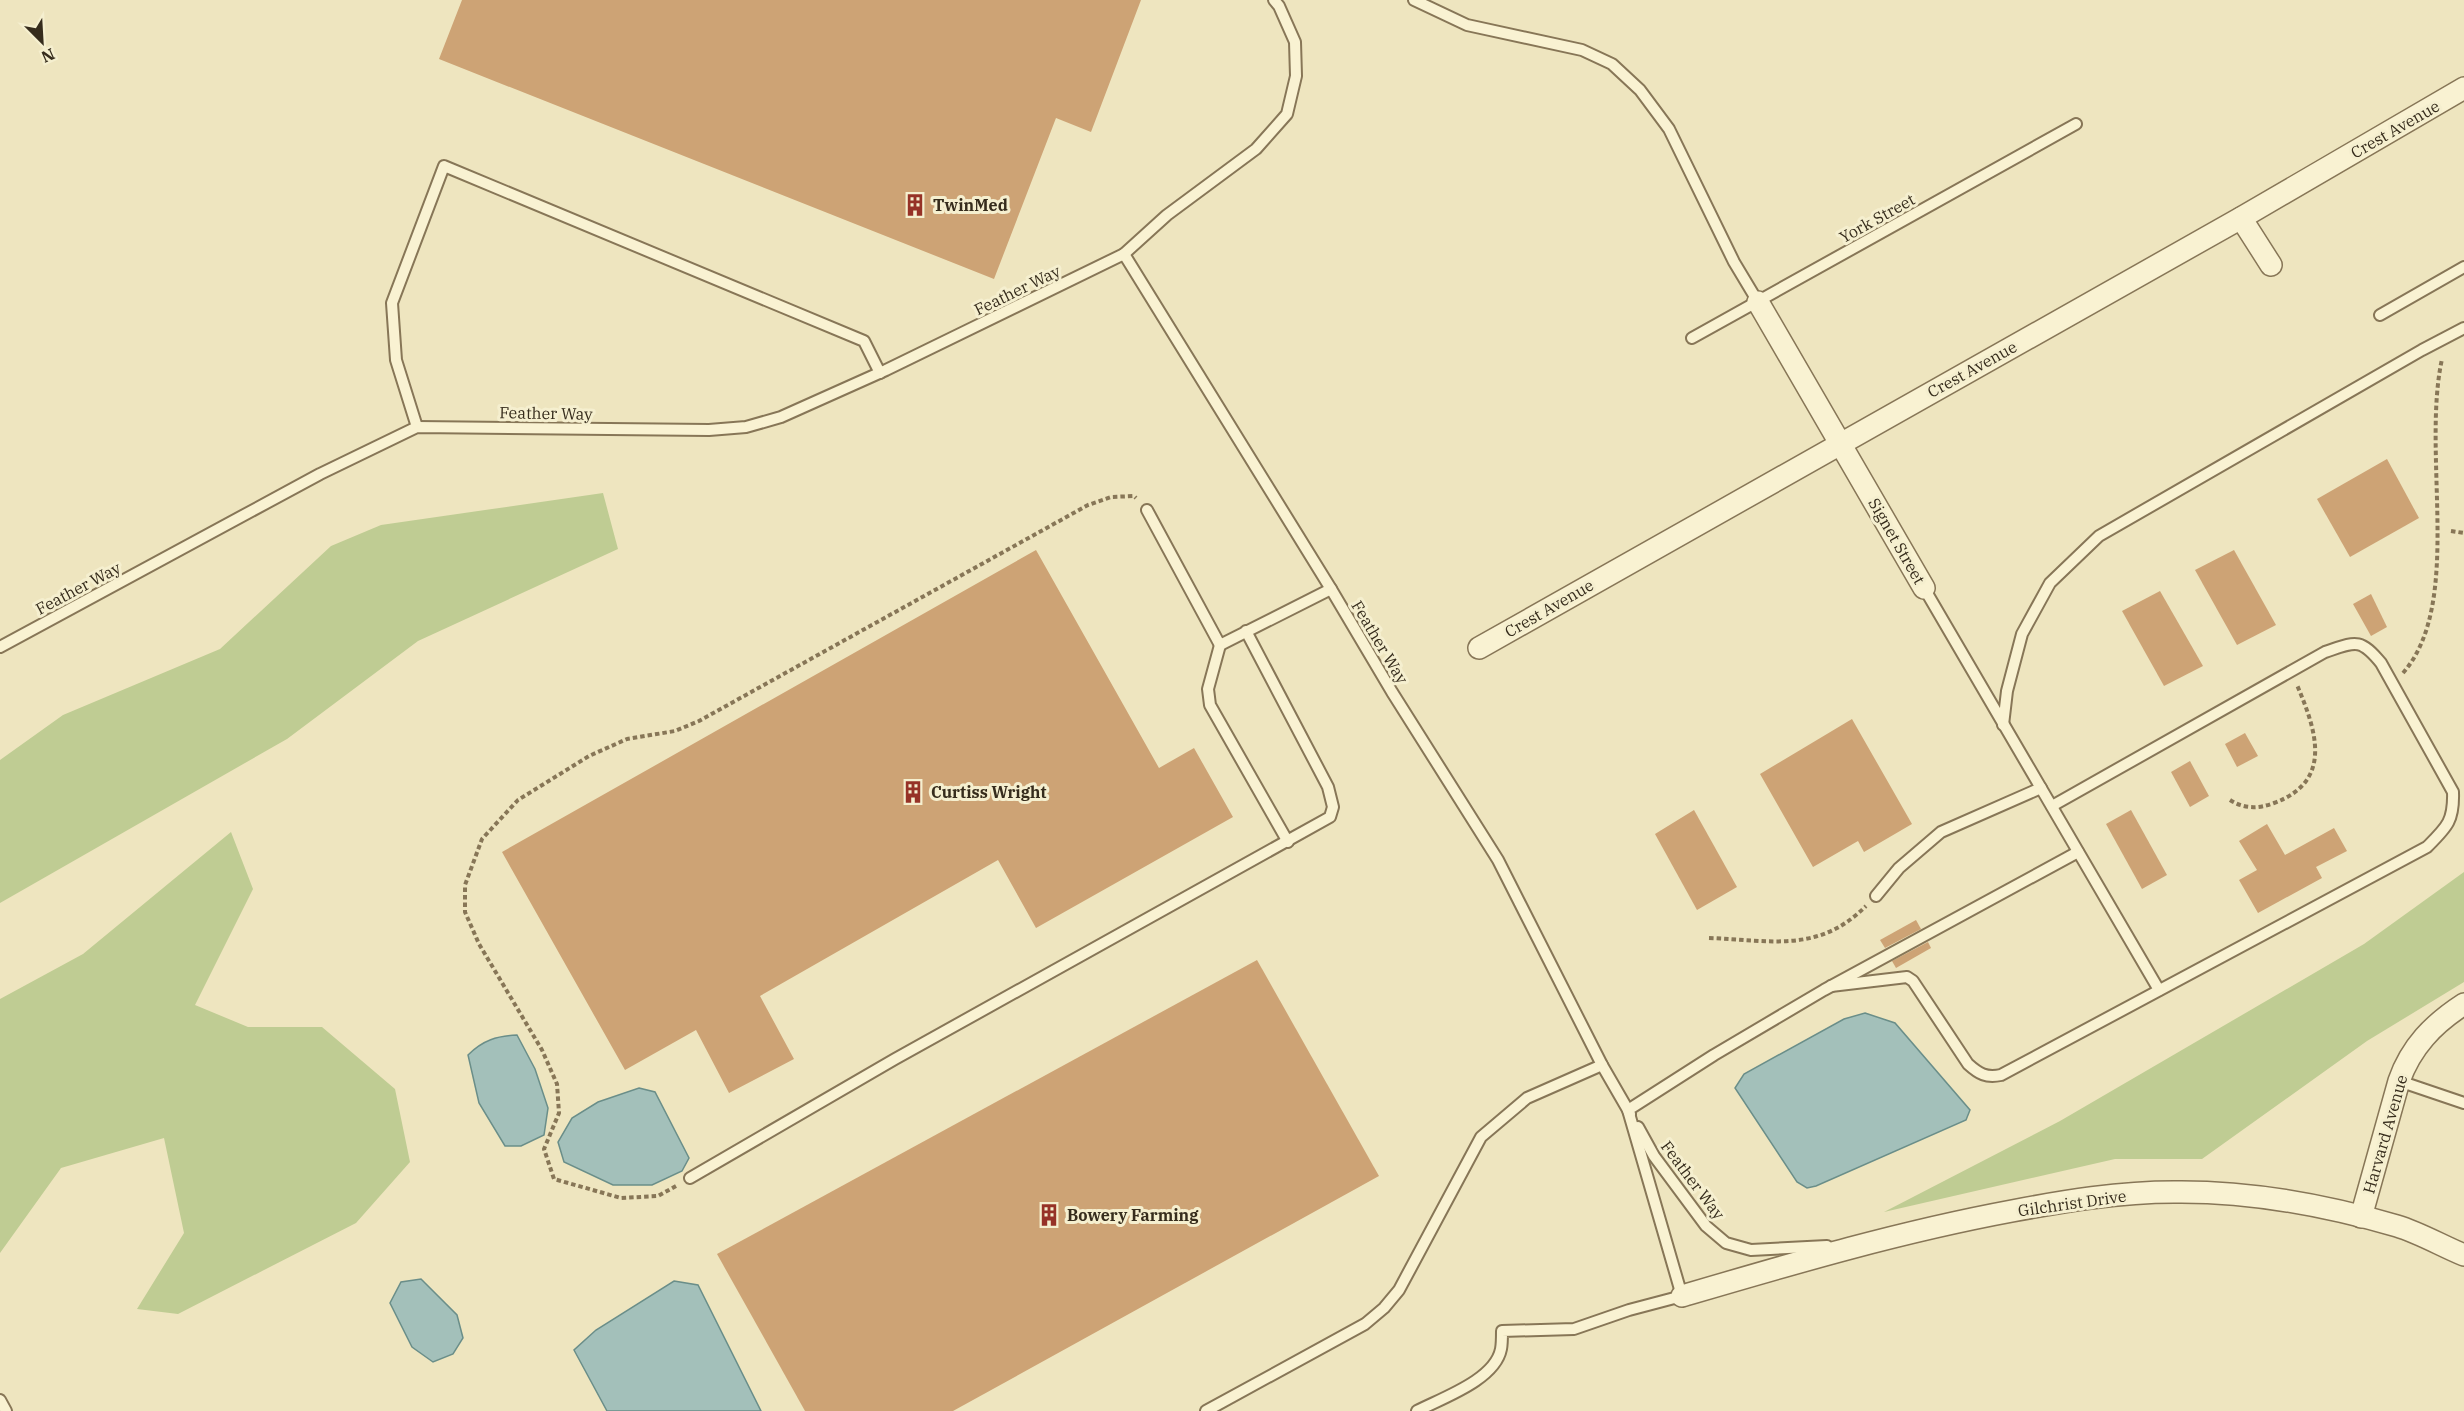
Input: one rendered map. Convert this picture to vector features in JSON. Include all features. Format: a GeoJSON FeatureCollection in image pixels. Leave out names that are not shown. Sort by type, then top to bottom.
{"type":"FeatureCollection","features":[{"type":"Feature","properties":{"kind":"street","name":"Crest Avenue"},"geometry":{"type":"LineString","coordinates":[[1479,648],[2241,218],[2464,88]]}},
{"type":"Feature","properties":{"kind":"street"},"geometry":{"type":"LineString","coordinates":[[2241,218],[2271,265]]}},
{"type":"Feature","properties":{"kind":"street","name":"Signet Street"},"geometry":{"type":"LineString","coordinates":[[1758,302],[1924,588]]}},
{"type":"Feature","properties":{"kind":"street","name":"Harvard Avenue"},"geometry":{"type":"LineString","coordinates":[[2361,1217],[2399,1081],[2410,1056],[2425,1035],[2439,1021],[2464,1004]]}},
{"type":"Feature","properties":{"kind":"street","name":"Gilchrist Drive"},"geometry":{"type":"LineString","coordinates":[[1682,1296],[1857,1245],[1988,1216],[2085,1198],[2173,1191],[2242,1195],[2327,1207],[2400,1227],[2464,1255]]}},
{"type":"Feature","properties":{"kind":"lane"},"geometry":{"type":"LineString","coordinates":[[1124,255],[1167,215],[1256,149],[1287,114],[1296,76],[1295,42],[1280,6],[1274,0]]}},
{"type":"Feature","properties":{"kind":"lane"},"geometry":{"type":"LineString","coordinates":[[1414,0],[1467,25],[1582,50],[1612,63],[1640,90],[1668,129],[1725,244],[1758,302]]}},
{"type":"Feature","properties":{"kind":"lane","name":"York Street"},"geometry":{"type":"LineString","coordinates":[[1692,338],[2076,124]]}},
{"type":"Feature","properties":{"kind":"lane"},"geometry":{"type":"LineString","coordinates":[[417,427],[396,360],[392,303],[444,166],[864,341],[880,373]]}},
{"type":"Feature","properties":{"kind":"lane","name":"Feather Way"},"geometry":{"type":"LineString","coordinates":[[0,647],[320,474],[417,427],[709,430],[746,427],[781,417],[880,373],[1124,255],[1497,860],[1602,1065],[1654,1156],[1706,1226],[1726,1243],[1751,1250],[1857,1245]]}},
{"type":"Feature","properties":{"kind":"lane"},"geometry":{"type":"LineString","coordinates":[[2380,315],[2464,267]]}},
{"type":"Feature","properties":{"kind":"lane"},"geometry":{"type":"LineString","coordinates":[[2003,724],[2007,691],[2022,634],[2050,583],[2099,536],[2464,328]]}},
{"type":"Feature","properties":{"kind":"lane"},"geometry":{"type":"LineString","coordinates":[[1147,510],[1220,645],[1208,689],[1210,705],[1288,842]]}},
{"type":"Feature","properties":{"kind":"lane","name":"Signet Street"},"geometry":{"type":"LineString","coordinates":[[1924,588],[2159,990]]}},
{"type":"Feature","properties":{"kind":"lane"},"geometry":{"type":"LineString","coordinates":[[1220,645],[1331,589]]}},
{"type":"Feature","properties":{"kind":"lane"},"geometry":{"type":"LineString","coordinates":[[690,1178],[895,1059],[1330,817],[1332,798],[1246,631]]}},
{"type":"Feature","properties":{"kind":"lane"},"geometry":{"type":"LineString","coordinates":[[1831,986],[1907,977],[1913,981],[1968,1064],[1979,1073],[1990,1077],[2001,1075],[2427,847],[2449,824],[2454,808],[2453,792],[2381,663],[2368,647],[2351,644],[2325,652],[2052,807]]}},
{"type":"Feature","properties":{"kind":"lane"},"geometry":{"type":"LineString","coordinates":[[1876,896],[1899,868],[1941,832],[2039,784]]}},
{"type":"Feature","properties":{"kind":"lane"},"geometry":{"type":"LineString","coordinates":[[1628,1110],[1714,1055],[1831,986],[2078,852]]}},
{"type":"Feature","properties":{"kind":"lane"},"geometry":{"type":"LineString","coordinates":[[1206,1411],[1365,1324],[1384,1308],[1399,1290],[1481,1137],[1527,1098],[1602,1065]]}},
{"type":"Feature","properties":{"kind":"lane"},"geometry":{"type":"LineString","coordinates":[[2399,1081],[2464,1103]]}},
{"type":"Feature","properties":{"kind":"lane","name":"Feather Way"},"geometry":{"type":"LineString","coordinates":[[1628,1110],[1682,1296]]}},
{"type":"Feature","properties":{"kind":"lane"},"geometry":{"type":"LineString","coordinates":[[1417,1411],[1475,1382],[1492,1368],[1501,1350],[1502,1331],[1574,1329],[1629,1310],[1682,1296]]}},
{"type":"Feature","properties":{"kind":"lane"},"geometry":{"type":"LineString","coordinates":[[0,1400],[6,1411]]}},
{"type":"Feature","properties":{"kind":"path"},"geometry":{"type":"LineString","coordinates":[[2443,455],[2437,383],[2447,338]]}},
{"type":"Feature","properties":{"kind":"path"},"geometry":{"type":"LineString","coordinates":[[690,1178],[658,1196],[621,1198],[554,1179],[544,1149],[559,1113],[557,1084],[542,1050],[479,944],[465,912],[465,885],[482,839],[518,800],[589,756],[627,739],[675,731],[699,721],[1088,505],[1111,497],[1134,496],[1147,510]]}},
{"type":"Feature","properties":{"kind":"path"},"geometry":{"type":"LineString","coordinates":[[2450,520],[2452,539]]}},
{"type":"Feature","properties":{"kind":"path"},"geometry":{"type":"LineString","coordinates":[[2451,531],[2464,533]]}},
{"type":"Feature","properties":{"kind":"path"},"geometry":{"type":"LineString","coordinates":[[2392,681],[2414,665],[2425,650]]}},
{"type":"Feature","properties":{"kind":"path"},"geometry":{"type":"LineString","coordinates":[[2230,800],[2239,806],[2257,808],[2276,803],[2296,792],[2310,777],[2316,755],[2312,721],[2292,670]]}},
{"type":"Feature","properties":{"kind":"path"},"geometry":{"type":"LineString","coordinates":[[1709,938],[1797,941],[1823,936],[1853,919],[1876,896]]}},
{"type":"Feature","properties":{"kind":"green space"},"geometry":{"type":"Polygon","coordinates":[[[603,493],[618,549],[418,641],[287,739],[0,903],[0,760],[63,715],[220,649],[331,546],[381,525],[603,493]]]}},
{"type":"Feature","properties":{"kind":"green space"},"geometry":{"type":"Polygon","coordinates":[[[231,832],[253,889],[195,1005],[248,1027],[322,1027],[395,1089],[410,1162],[356,1223],[178,1314],[137,1309],[184,1233],[164,1138],[61,1168],[0,1253],[0,999],[83,954],[231,832]]]}},
{"type":"Feature","properties":{"kind":"green space"},"geometry":{"type":"Polygon","coordinates":[[[2464,872],[2464,982],[2367,1041],[2202,1159],[2115,1159],[1884,1212],[2060,1121],[2364,944],[2464,872]]]}},
{"type":"Feature","properties":{"kind":"water"},"geometry":{"type":"Polygon","coordinates":[[[1865,1013],[1895,1023],[1970,1110],[1966,1120],[1807,1188],[1797,1182],[1735,1088],[1744,1074],[1844,1019],[1865,1013]]]}},
{"type":"Feature","properties":{"kind":"water"},"geometry":{"type":"Polygon","coordinates":[[[517,1035],[535,1069],[548,1108],[544,1135],[521,1146],[505,1146],[479,1103],[468,1055],[491,1040],[517,1035]]]}},
{"type":"Feature","properties":{"kind":"water"},"geometry":{"type":"Polygon","coordinates":[[[639,1088],[655,1092],[689,1158],[682,1171],[652,1185],[613,1185],[564,1162],[558,1142],[572,1118],[598,1102],[639,1088]]]}},
{"type":"Feature","properties":{"kind":"water"},"geometry":{"type":"Polygon","coordinates":[[[421,1279],[457,1315],[463,1338],[453,1354],[433,1362],[412,1347],[390,1303],[401,1282],[421,1279]]]}},
{"type":"Feature","properties":{"kind":"water"},"geometry":{"type":"Polygon","coordinates":[[[674,1281],[698,1285],[761,1411],[607,1411],[574,1350],[596,1330],[674,1281]]]}},
{"type":"Feature","properties":{"kind":"building","name":"TwinMed"},"geometry":{"type":"Polygon","coordinates":[[[462,0],[1141,0],[1091,132],[1056,118],[994,279],[439,59],[462,0]]]}},
{"type":"Feature","properties":{"kind":"building"},"geometry":{"type":"Polygon","coordinates":[[[2387,459],[2419,518],[2350,557],[2317,499],[2387,459]]]}},
{"type":"Feature","properties":{"kind":"building","name":"Curtiss Wright"},"geometry":{"type":"Polygon","coordinates":[[[1036,550],[1159,768],[1194,748],[1233,817],[1036,928],[998,860],[760,996],[794,1059],[729,1093],[696,1030],[625,1070],[502,852],[1036,550]]]}},
{"type":"Feature","properties":{"kind":"building"},"geometry":{"type":"Polygon","coordinates":[[[2234,550],[2276,625],[2237,645],[2195,570],[2234,550]]]}},
{"type":"Feature","properties":{"kind":"building"},"geometry":{"type":"Polygon","coordinates":[[[2160,591],[2203,666],[2164,686],[2122,611],[2160,591]]]}},
{"type":"Feature","properties":{"kind":"building"},"geometry":{"type":"Polygon","coordinates":[[[2371,594],[2387,627],[2371,636],[2353,604],[2371,594]]]}},
{"type":"Feature","properties":{"kind":"building"},"geometry":{"type":"Polygon","coordinates":[[[1852,719],[1912,824],[1864,852],[1858,841],[1813,867],[1760,774],[1852,719]]]}},
{"type":"Feature","properties":{"kind":"building"},"geometry":{"type":"Polygon","coordinates":[[[2245,733],[2258,756],[2237,767],[2225,744],[2245,733]]]}},
{"type":"Feature","properties":{"kind":"building"},"geometry":{"type":"Polygon","coordinates":[[[2190,761],[2209,796],[2190,807],[2171,772],[2190,761]]]}},
{"type":"Feature","properties":{"kind":"building"},"geometry":{"type":"Polygon","coordinates":[[[1694,810],[1737,887],[1697,910],[1655,834],[1694,810]]]}},
{"type":"Feature","properties":{"kind":"building"},"geometry":{"type":"Polygon","coordinates":[[[2131,810],[2167,875],[2142,889],[2106,824],[2131,810]]]}},
{"type":"Feature","properties":{"kind":"building"},"geometry":{"type":"Polygon","coordinates":[[[2267,824],[2285,855],[2334,828],[2347,851],[2316,867],[2322,878],[2258,913],[2239,880],[2257,870],[2239,841],[2267,824]]]}},
{"type":"Feature","properties":{"kind":"building"},"geometry":{"type":"Polygon","coordinates":[[[1916,920],[1921,929],[1885,948],[1880,940],[1916,920]]]}},
{"type":"Feature","properties":{"kind":"building"},"geometry":{"type":"Polygon","coordinates":[[[1928,942],[1931,948],[1896,968],[1892,961],[1928,942]]]}},
{"type":"Feature","properties":{"kind":"building","name":"Bowery Farming"},"geometry":{"type":"Polygon","coordinates":[[[1257,960],[1379,1176],[953,1411],[805,1411],[717,1254],[1257,960]]]}},
{"type":"Feature","properties":{"kind":"place","name":"TwinMed"},"geometry":{"type":"Point","coordinates":[915,205]}},
{"type":"Feature","properties":{"kind":"place","name":"Curtiss Wright"},"geometry":{"type":"Point","coordinates":[913,792]}},
{"type":"Feature","properties":{"kind":"place","name":"Bowery Farming"},"geometry":{"type":"Point","coordinates":[1049,1215]}}]}
